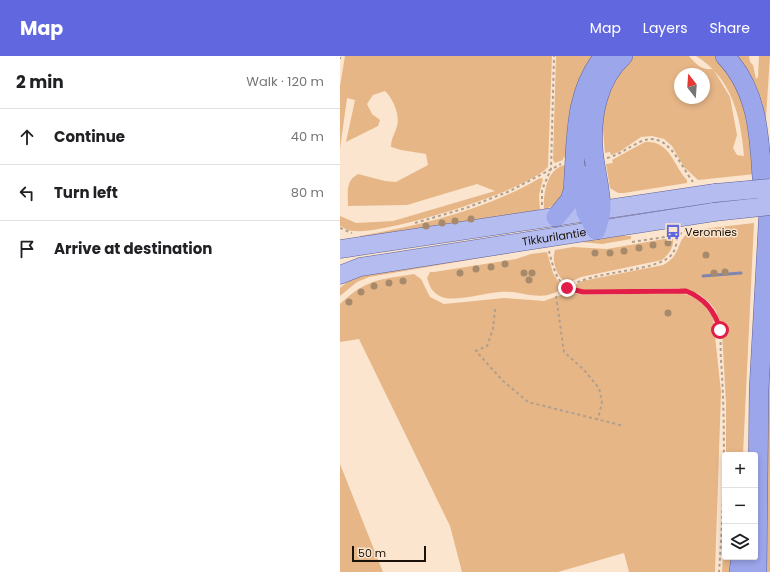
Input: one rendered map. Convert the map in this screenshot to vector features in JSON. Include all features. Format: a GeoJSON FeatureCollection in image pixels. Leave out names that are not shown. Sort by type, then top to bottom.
{"type":"FeatureCollection","features":[{"type":"Feature","properties":{"kind":"highway"},"geometry":{"type":"LineString","coordinates":[[549,214],[570,200],[573,191],[579,108],[590,77],[604,56]]}},
{"type":"Feature","properties":{"kind":"highway"},"geometry":{"type":"LineString","coordinates":[[596,230],[594,211],[593,123],[602,86],[609,72],[623,56]]}},
{"type":"Feature","properties":{"kind":"highway"},"geometry":{"type":"LineString","coordinates":[[725,56],[742,77],[754,108],[767,238]]}},
{"type":"Feature","properties":{"kind":"highway"},"geometry":{"type":"LineString","coordinates":[[576,149],[594,211]]}},
{"type":"Feature","properties":{"kind":"highway"},"geometry":{"type":"LineString","coordinates":[[756,572],[758,421],[770,187]]}},
{"type":"Feature","properties":{"kind":"highway"},"geometry":{"type":"LineString","coordinates":[[750,452],[758,421]]}},
{"type":"Feature","properties":{"kind":"highway"},"geometry":{"type":"LineString","coordinates":[[739,572],[741,560]]}},
{"type":"Feature","properties":{"kind":"main road","name":"Tikkurilantie"},"geometry":{"type":"LineString","coordinates":[[340,249],[549,214],[594,211],[715,193],[770,187]]}},
{"type":"Feature","properties":{"kind":"main road","name":"Tikkurilantie"},"geometry":{"type":"LineString","coordinates":[[340,275],[360,267],[714,212],[770,206]]}},
{"type":"Feature","properties":{"kind":"path"},"geometry":{"type":"LineString","coordinates":[[549,214],[541,196],[551,169],[554,56]]}},
{"type":"Feature","properties":{"kind":"path"},"geometry":{"type":"LineString","coordinates":[[607,158],[626,151],[646,139],[656,139],[670,147],[696,186]]}},
{"type":"Feature","properties":{"kind":"path"},"geometry":{"type":"LineString","coordinates":[[410,224],[447,214],[495,197],[522,185],[563,163]]}},
{"type":"Feature","properties":{"kind":"path"},"geometry":{"type":"LineString","coordinates":[[340,228],[357,234]]}},
{"type":"Feature","properties":{"kind":"path"},"geometry":{"type":"LineString","coordinates":[[632,242],[678,235],[686,230]]}},
{"type":"Feature","properties":{"kind":"path"},"geometry":{"type":"LineString","coordinates":[[567,288],[586,278],[662,262],[673,253],[678,235]]}},
{"type":"Feature","properties":{"kind":"path"},"geometry":{"type":"LineString","coordinates":[[549,251],[555,271],[567,288],[583,292],[686,291],[698,296],[706,303],[717,318],[720,330],[723,390],[723,499],[719,572]]}},
{"type":"Feature","properties":{"kind":"path"},"geometry":{"type":"LineString","coordinates":[[556,296],[564,352],[584,370],[599,388],[602,402],[598,419]]}},
{"type":"Feature","properties":{"kind":"path"},"geometry":{"type":"LineString","coordinates":[[495,309],[493,329],[487,346],[476,351],[502,380],[528,402],[624,426]]}},
{"type":"Feature","properties":{"kind":"shaded area"},"geometry":{"type":"Polygon","coordinates":[[[345,56],[552,56],[548,167],[535,177],[513,188],[486,199],[425,218],[396,226],[371,230],[352,231],[340,226],[340,216],[356,223],[393,221],[495,191],[477,184],[407,205],[348,206],[349,184],[358,174],[385,181],[396,182],[428,165],[426,154],[391,147],[398,117],[391,98],[385,91],[373,95],[367,104],[372,114],[380,120],[378,126],[346,142],[355,100],[347,98],[340,149],[340,86],[345,56]]]}},
{"type":"Feature","properties":{"kind":"shaded area"},"geometry":{"type":"Polygon","coordinates":[[[556,56],[595,56],[575,93],[567,127],[566,157],[555,163],[553,160],[556,56]]]}},
{"type":"Feature","properties":{"kind":"shaded area"},"geometry":{"type":"Polygon","coordinates":[[[631,56],[689,56],[694,62],[703,68],[674,68],[674,104],[710,104],[710,69],[712,69],[696,56],[716,56],[721,60],[749,112],[755,174],[698,180],[684,167],[672,146],[664,139],[652,136],[641,137],[619,152],[611,155],[610,152],[605,153],[601,108],[604,94],[631,56]],[[715,72],[730,97],[737,135],[733,148],[737,155],[744,156],[743,141],[737,113],[726,87],[715,72]]]}},
{"type":"Feature","properties":{"kind":"shaded area"},"geometry":{"type":"Polygon","coordinates":[[[731,56],[749,56],[750,62],[753,65],[756,79],[758,77],[759,56],[770,56],[765,132],[731,56]]]}},
{"type":"Feature","properties":{"kind":"shaded area"},"geometry":{"type":"Polygon","coordinates":[[[645,142],[653,142],[666,149],[687,180],[687,183],[624,193],[618,193],[610,188],[606,164],[613,163],[612,160],[645,142]]]}},
{"type":"Feature","properties":{"kind":"shaded area"},"geometry":{"type":"Polygon","coordinates":[[[567,165],[567,180],[564,192],[557,202],[544,210],[544,196],[551,175],[555,170],[567,165]]]}},
{"type":"Feature","properties":{"kind":"shaded area"},"geometry":{"type":"Polygon","coordinates":[[[540,178],[543,179],[539,195],[540,212],[361,241],[360,236],[407,227],[475,208],[540,178]]]}},
{"type":"Feature","properties":{"kind":"shaded area"},"geometry":{"type":"Polygon","coordinates":[[[754,223],[743,452],[726,452],[726,404],[722,331],[716,311],[710,303],[699,294],[679,288],[581,290],[574,286],[582,281],[663,265],[674,256],[683,238],[694,230],[754,223]]]}},
{"type":"Feature","properties":{"kind":"shaded area"},"geometry":{"type":"Polygon","coordinates":[[[610,235],[631,236],[631,239],[602,244],[571,241],[610,235]]]}},
{"type":"Feature","properties":{"kind":"shaded area"},"geometry":{"type":"Polygon","coordinates":[[[664,239],[673,239],[673,245],[662,260],[581,277],[568,283],[558,274],[554,264],[555,250],[573,247],[607,249],[664,239]]]}},
{"type":"Feature","properties":{"kind":"shaded area"},"geometry":{"type":"Polygon","coordinates":[[[521,251],[369,277],[357,282],[340,296],[340,288],[353,277],[363,273],[521,251]]]}},
{"type":"Feature","properties":{"kind":"shaded area"},"geometry":{"type":"Polygon","coordinates":[[[547,252],[553,273],[561,286],[560,290],[545,296],[500,292],[462,298],[448,298],[442,297],[434,292],[430,287],[427,278],[430,272],[516,259],[531,254],[547,252]]]}},
{"type":"Feature","properties":{"kind":"shaded area"},"geometry":{"type":"Polygon","coordinates":[[[414,274],[421,279],[430,297],[444,304],[504,298],[544,301],[569,292],[583,295],[679,293],[695,298],[703,304],[713,317],[721,392],[715,572],[629,572],[624,553],[558,572],[462,572],[450,526],[359,339],[340,342],[340,304],[358,289],[366,285],[383,279],[414,274]]]}},
{"type":"Feature","properties":{"kind":"shaded area"},"geometry":{"type":"Polygon","coordinates":[[[770,290],[770,572],[763,572],[770,290]]]}},
{"type":"Feature","properties":{"kind":"shaded area"},"geometry":{"type":"Polygon","coordinates":[[[340,464],[383,572],[340,572],[340,464]]]}},
{"type":"Feature","properties":{"kind":"shaded area"},"geometry":{"type":"Polygon","coordinates":[[[723,560],[736,560],[735,572],[722,572],[723,560]]]}},
{"type":"Feature","properties":{"kind":"waterway"},"geometry":{"type":"LineString","coordinates":[[703,276],[741,273]]}},
{"type":"Feature","properties":{"kind":"place","name":"Veromies"},"geometry":{"type":"Point","coordinates":[673,232]}},
{"type":"Feature","properties":{"kind":"route"},"geometry":{"type":"LineString","coordinates":[[567,288],[583,292],[686,291],[698,296],[706,303],[717,318],[720,330]]}}]}
